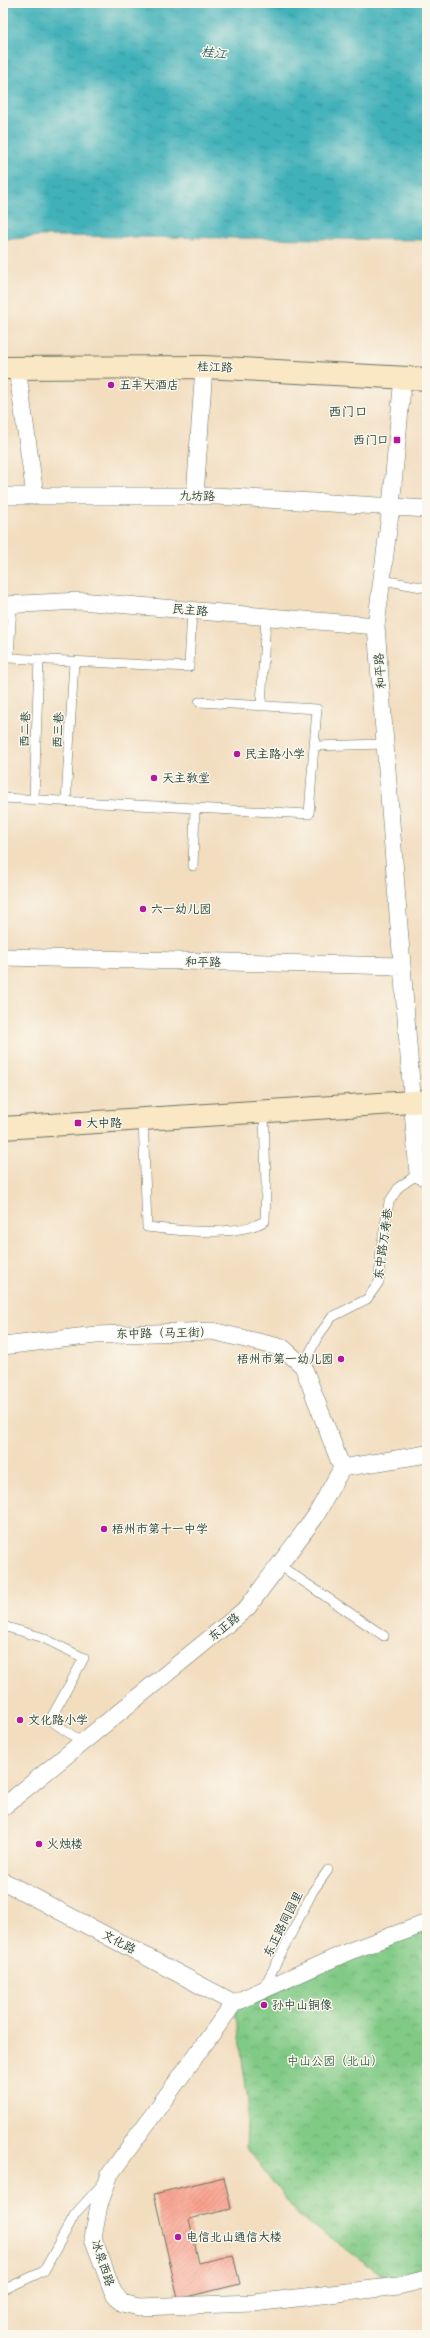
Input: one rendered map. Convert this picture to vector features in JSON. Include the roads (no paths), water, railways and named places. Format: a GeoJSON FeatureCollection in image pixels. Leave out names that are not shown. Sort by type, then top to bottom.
{"type":"FeatureCollection","features":[{"type":"Feature","properties":{"kind":"street","name":"桂江路"},"geometry":{"type":"LineString","coordinates":[[10,368],[204,366],[427,379]]}},
{"type":"Feature","properties":{"kind":"street"},"geometry":{"type":"LineString","coordinates":[[195,496],[204,366]]}},
{"type":"Feature","properties":{"kind":"street"},"geometry":{"type":"LineString","coordinates":[[10,368],[35,495]]}},
{"type":"Feature","properties":{"kind":"street","name":"和平路"},"geometry":{"type":"LineString","coordinates":[[403,377],[391,506],[376,626],[402,966],[420,1102]]}},
{"type":"Feature","properties":{"kind":"street","name":"九坊路"},"geometry":{"type":"LineString","coordinates":[[3,496],[195,496],[427,509]]}},
{"type":"Feature","properties":{"kind":"street","name":"民主路"},"geometry":{"type":"LineString","coordinates":[[7,605],[80,601],[376,626]]}},
{"type":"Feature","properties":{"kind":"street","name":"和平路"},"geometry":{"type":"LineString","coordinates":[[3,957],[402,966]]}},
{"type":"Feature","properties":{"kind":"street"},"geometry":{"type":"LineString","coordinates":[[3,1128],[420,1102]]}},
{"type":"Feature","properties":{"kind":"street","name":"东中路万寿巷"},"geometry":{"type":"LineString","coordinates":[[420,1102],[423,1176]]}},
{"type":"Feature","properties":{"kind":"street","name":"东中路（马王街）"},"geometry":{"type":"LineString","coordinates":[[3,1346],[96,1335],[212,1331],[283,1348],[303,1366],[342,1468]]}},
{"type":"Feature","properties":{"kind":"street"},"geometry":{"type":"LineString","coordinates":[[342,1468],[427,1454]]}},
{"type":"Feature","properties":{"kind":"street","name":"东正路"},"geometry":{"type":"LineString","coordinates":[[3,1807],[247,1608],[315,1517],[342,1468]]}},
{"type":"Feature","properties":{"kind":"street","name":"文化路"},"geometry":{"type":"LineString","coordinates":[[3,1882],[234,2003]]}},
{"type":"Feature","properties":{"kind":"street"},"geometry":{"type":"LineString","coordinates":[[234,2003],[350,1951],[427,1924]]}},
{"type":"Feature","properties":{"kind":"street","name":"冰泉西路"},"geometry":{"type":"LineString","coordinates":[[234,2003],[110,2174],[99,2205],[93,2238],[112,2292],[122,2303],[139,2307],[254,2303],[398,2286],[427,2279]]}},
{"type":"Feature","properties":{"kind":"lane"},"geometry":{"type":"LineString","coordinates":[[382,580],[427,588]]}},
{"type":"Feature","properties":{"kind":"lane"},"geometry":{"type":"LineString","coordinates":[[7,605],[6,658],[189,667],[192,610]]}},
{"type":"Feature","properties":{"kind":"lane"},"geometry":{"type":"LineString","coordinates":[[261,706],[266,617]]}},
{"type":"Feature","properties":{"kind":"lane","name":"西二巷"},"geometry":{"type":"LineString","coordinates":[[34,800],[39,659]]}},
{"type":"Feature","properties":{"kind":"lane","name":"西三巷"},"geometry":{"type":"LineString","coordinates":[[66,802],[74,661]]}},
{"type":"Feature","properties":{"kind":"lane"},"geometry":{"type":"LineString","coordinates":[[3,798],[309,814],[317,709],[199,702]]}},
{"type":"Feature","properties":{"kind":"lane"},"geometry":{"type":"LineString","coordinates":[[314,746],[385,744]]}},
{"type":"Feature","properties":{"kind":"lane"},"geometry":{"type":"LineString","coordinates":[[193,866],[195,808]]}},
{"type":"Feature","properties":{"kind":"lane"},"geometry":{"type":"LineString","coordinates":[[143,1119],[147,1227],[193,1232],[253,1228],[265,1221],[266,1186],[264,1112]]}},
{"type":"Feature","properties":{"kind":"lane","name":"东中路万寿巷"},"geometry":{"type":"LineString","coordinates":[[303,1366],[317,1338],[332,1317],[367,1299],[379,1282],[381,1248],[389,1202],[399,1187],[423,1176]]}},
{"type":"Feature","properties":{"kind":"lane"},"geometry":{"type":"LineString","coordinates":[[279,1565],[384,1636]]}},
{"type":"Feature","properties":{"kind":"lane"},"geometry":{"type":"LineString","coordinates":[[3,1626],[41,1637],[84,1658],[50,1720],[82,1742]]}},
{"type":"Feature","properties":{"kind":"lane","name":"东正路同园里"},"geometry":{"type":"LineString","coordinates":[[262,1991],[313,1891],[328,1870]]}},
{"type":"Feature","properties":{"kind":"lane"},"geometry":{"type":"LineString","coordinates":[[3,2287],[7,2288],[44,2271],[75,2214],[110,2174]]}},
{"type":"Feature","properties":{"kind":"water","name":"桂江"},"geometry":{"type":"Polygon","coordinates":[[[3,3],[427,3],[427,240],[41,236],[3,240],[3,3]]]}},
{"type":"Feature","properties":{"kind":"place","name":"五丰大酒店"},"geometry":{"type":"Point","coordinates":[111,385]}},
{"type":"Feature","properties":{"kind":"place","name":"西门口"},"geometry":{"type":"Point","coordinates":[397,440]}},
{"type":"Feature","properties":{"kind":"place","name":"民主路小学"},"geometry":{"type":"Point","coordinates":[237,754]}},
{"type":"Feature","properties":{"kind":"place","name":"天主教堂"},"geometry":{"type":"Point","coordinates":[154,778]}},
{"type":"Feature","properties":{"kind":"place","name":"六一幼儿园"},"geometry":{"type":"Point","coordinates":[143,909]}},
{"type":"Feature","properties":{"kind":"place","name":"大中路"},"geometry":{"type":"Point","coordinates":[78,1123]}},
{"type":"Feature","properties":{"kind":"place","name":"梧州市第一幼儿园"},"geometry":{"type":"Point","coordinates":[341,1359]}},
{"type":"Feature","properties":{"kind":"place","name":"梧州市第十一中学"},"geometry":{"type":"Point","coordinates":[104,1529]}},
{"type":"Feature","properties":{"kind":"place","name":"文化路小学"},"geometry":{"type":"Point","coordinates":[20,1720]}},
{"type":"Feature","properties":{"kind":"place","name":"火烛楼"},"geometry":{"type":"Point","coordinates":[39,1844]}},
{"type":"Feature","properties":{"kind":"place","name":"孙中山铜像"},"geometry":{"type":"Point","coordinates":[264,2005]}},
{"type":"Feature","properties":{"kind":"place","name":"电信北山通信大楼"},"geometry":{"type":"Point","coordinates":[178,2237]}},
{"type":"Feature","properties":{"kind":"district","name":"西门口"},"geometry":{"type":"Point","coordinates":[348,411]}},
{"type":"Feature","properties":{"kind":"park label","name":"中山公园（北山）"},"geometry":{"type":"Point","coordinates":[335,2061]}}]}
